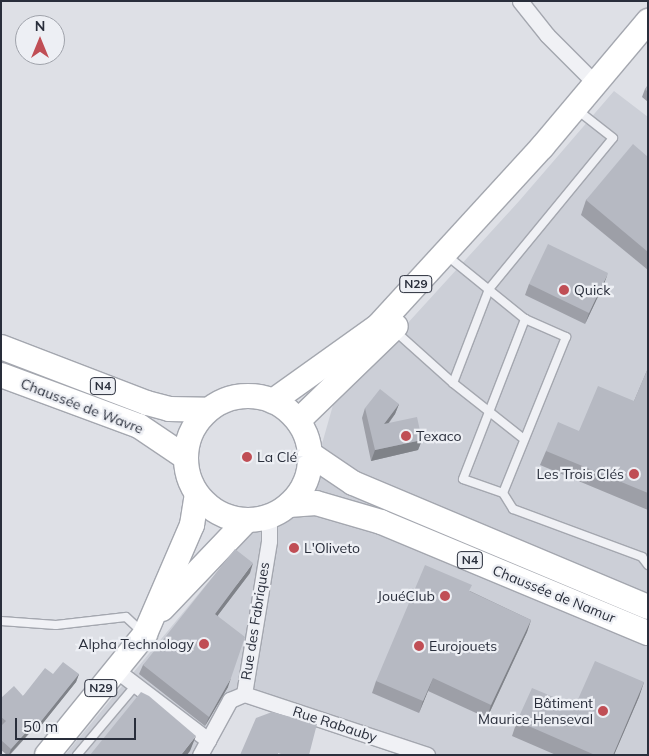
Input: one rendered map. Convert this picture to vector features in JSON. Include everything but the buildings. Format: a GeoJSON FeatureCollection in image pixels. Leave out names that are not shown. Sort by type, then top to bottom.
{"type":"FeatureCollection","features":[{"type":"Feature","properties":{"kind":"main road","name":"N29"},"geometry":{"type":"LineString","coordinates":[[273,401],[378,326],[576,109],[648,21]]}},
{"type":"Feature","properties":{"kind":"main road","name":"N29"},"geometry":{"type":"LineString","coordinates":[[298,421],[393,329],[542,147]]}},
{"type":"Feature","properties":{"kind":"main road","name":"Chaussée de Wavre"},"geometry":{"type":"LineString","coordinates":[[1,347],[147,403],[168,409],[208,410]]}},
{"type":"Feature","properties":{"kind":"main road","name":"Chaussée de Wavre"},"geometry":{"type":"LineString","coordinates":[[1,375],[139,426],[185,457]]}},
{"type":"Feature","properties":{"kind":"main road"},"geometry":{"type":"LineString","coordinates":[[239,396],[273,401],[298,421],[307,439],[310,454],[305,482],[268,514],[228,517],[210,508],[197,494],[188,476],[185,457],[188,439],[196,423],[208,410],[239,396]]}},
{"type":"Feature","properties":{"kind":"main road","name":"Chaussée de Namur"},"geometry":{"type":"LineString","coordinates":[[310,454],[353,483],[648,607]]}},
{"type":"Feature","properties":{"kind":"main road","name":"N29"},"geometry":{"type":"LineString","coordinates":[[149,627],[192,525],[197,494]]}},
{"type":"Feature","properties":{"kind":"main road","name":"Chaussée de Namur"},"geometry":{"type":"LineString","coordinates":[[268,514],[316,503],[381,522],[648,633]]}},
{"type":"Feature","properties":{"kind":"main road","name":"N29"},"geometry":{"type":"LineString","coordinates":[[47,755],[149,627],[268,514]]}},
{"type":"Feature","properties":{"kind":"street"},"geometry":{"type":"LineString","coordinates":[[520,1],[547,35],[597,85]]}},
{"type":"Feature","properties":{"kind":"street","name":"Rue des Fabriques"},"geometry":{"type":"LineString","coordinates":[[200,755],[230,700],[244,694],[269,540],[268,514]]}},
{"type":"Feature","properties":{"kind":"street"},"geometry":{"type":"LineString","coordinates":[[116,670],[208,740]]}},
{"type":"Feature","properties":{"kind":"street","name":"Rue Rabauby"},"geometry":{"type":"LineString","coordinates":[[244,694],[427,755]]}},
{"type":"Feature","properties":{"kind":"lane"},"geometry":{"type":"LineString","coordinates":[[453,383],[489,290],[613,138],[576,109]]}},
{"type":"Feature","properties":{"kind":"lane"},"geometry":{"type":"LineString","coordinates":[[451,259],[525,319],[566,338],[503,493]]}},
{"type":"Feature","properties":{"kind":"lane"},"geometry":{"type":"LineString","coordinates":[[525,319],[463,479],[503,493],[514,509],[642,557],[648,565]]}},
{"type":"Feature","properties":{"kind":"lane"},"geometry":{"type":"LineString","coordinates":[[393,329],[453,383],[524,439]]}},
{"type":"Feature","properties":{"kind":"lane"},"geometry":{"type":"LineString","coordinates":[[1,621],[56,624],[126,617],[149,627]]}},
{"type":"Feature","properties":{"kind":"lane"},"geometry":{"type":"LineString","coordinates":[[77,755],[136,685]]}},
{"type":"Feature","properties":{"kind":"shaded area"},"geometry":{"type":"Polygon","coordinates":[[[614,91],[648,117],[648,755],[427,755],[244,694],[200,755],[65,755],[249,533],[295,513],[320,451],[333,405],[520,200],[614,91]]]}},
{"type":"Feature","properties":{"kind":"place","name":"Quick"},"geometry":{"type":"Point","coordinates":[564,290]}},
{"type":"Feature","properties":{"kind":"place","name":"Texaco"},"geometry":{"type":"Point","coordinates":[406,436]}},
{"type":"Feature","properties":{"kind":"place","name":"La Clé"},"geometry":{"type":"Point","coordinates":[247,457]}},
{"type":"Feature","properties":{"kind":"place","name":"Les Trois Clés"},"geometry":{"type":"Point","coordinates":[634,474]}},
{"type":"Feature","properties":{"kind":"place","name":"L'Oliveto"},"geometry":{"type":"Point","coordinates":[294,548]}},
{"type":"Feature","properties":{"kind":"place","name":"JouéClub"},"geometry":{"type":"Point","coordinates":[445,596]}},
{"type":"Feature","properties":{"kind":"place","name":"Alpha Technology"},"geometry":{"type":"Point","coordinates":[204,644]}},
{"type":"Feature","properties":{"kind":"place","name":"Eurojouets"},"geometry":{"type":"Point","coordinates":[419,646]}},
{"type":"Feature","properties":{"kind":"place","name":"Bâtiment Maurice Henseval"},"geometry":{"type":"Point","coordinates":[603,711]}}]}
